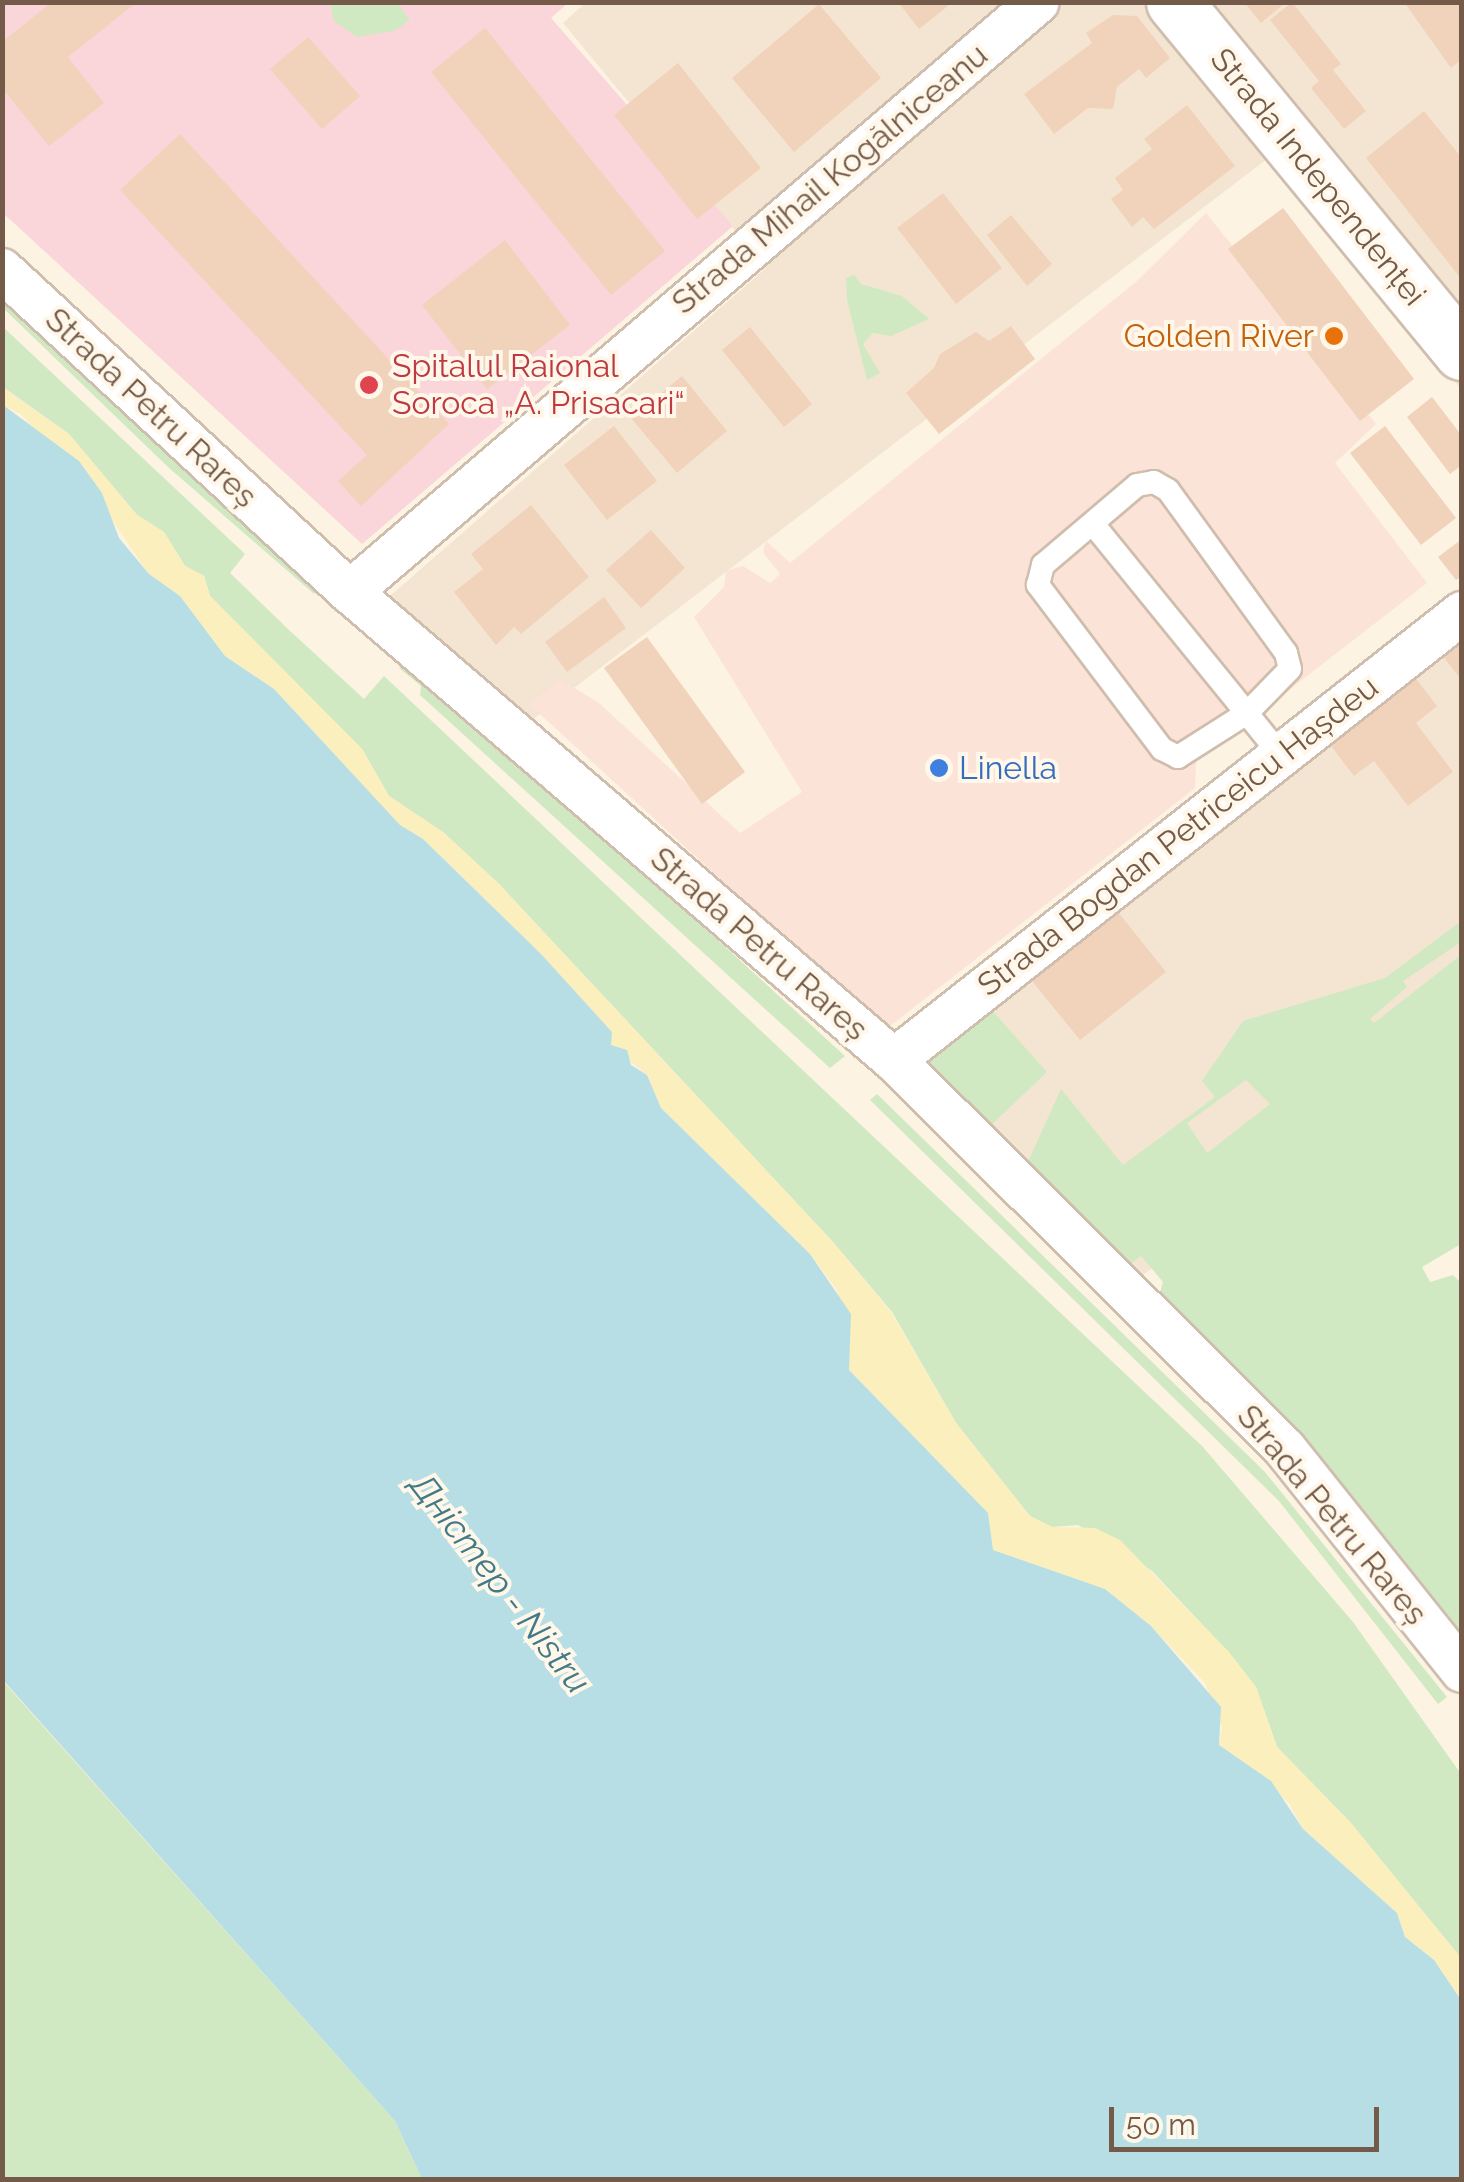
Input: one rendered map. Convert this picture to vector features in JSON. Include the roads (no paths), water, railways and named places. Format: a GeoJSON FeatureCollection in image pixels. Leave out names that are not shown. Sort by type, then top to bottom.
{"type":"FeatureCollection","features":[{"type":"Feature","properties":{"kind":"main road","name":"Strada Independenței"},"geometry":{"type":"LineString","coordinates":[[1174,2],[1462,352]]}},
{"type":"Feature","properties":{"kind":"street","name":"Strada Mihail Kogălniceanu"},"geometry":{"type":"LineString","coordinates":[[350,592],[1038,2]]}},
{"type":"Feature","properties":{"kind":"street","name":"Strada Petru Rareș"},"geometry":{"type":"LineString","coordinates":[[2,270],[350,592],[894,1060],[1284,1450],[1462,1670]]}},
{"type":"Feature","properties":{"kind":"street","name":"Strada Bogdan Petriceicu Hașdeu"},"geometry":{"type":"LineString","coordinates":[[894,1060],[1462,612]]}},
{"type":"Feature","properties":{"kind":"lane"},"geometry":{"type":"LineString","coordinates":[[1154,482],[1168,490],[1286,653],[1288,678],[1247,713],[1178,757],[1162,750],[1038,584],[1043,565],[1093,524],[1137,485],[1154,482]]}},
{"type":"Feature","properties":{"kind":"lane"},"geometry":{"type":"LineString","coordinates":[[1093,524],[1282,754]]}},
{"type":"Feature","properties":{"kind":"water","name":"Дністер - Nistru"},"geometry":{"type":"Polygon","coordinates":[[[3,405],[79,461],[102,493],[119,538],[149,574],[180,596],[225,656],[274,689],[400,825],[423,839],[541,954],[612,1032],[611,1045],[627,1050],[631,1065],[647,1075],[661,1108],[810,1254],[851,1314],[849,1370],[988,1513],[993,1550],[1105,1589],[1151,1626],[1221,1707],[1219,1745],[1271,1781],[1303,1829],[1397,1913],[1405,1937],[1434,1960],[1461,2000],[1461,2179],[422,2179],[395,2121],[3,1680],[3,405]]]}},
{"type":"Feature","properties":{"kind":"place","name":"Golden River"},"geometry":{"type":"Point","coordinates":[1334,336]}},
{"type":"Feature","properties":{"kind":"place","name":"Spitalul Raional Soroca „A. Prisacari“"},"geometry":{"type":"Point","coordinates":[369,385]}},
{"type":"Feature","properties":{"kind":"place","name":"Linella"},"geometry":{"type":"Point","coordinates":[939,768]}}]}
